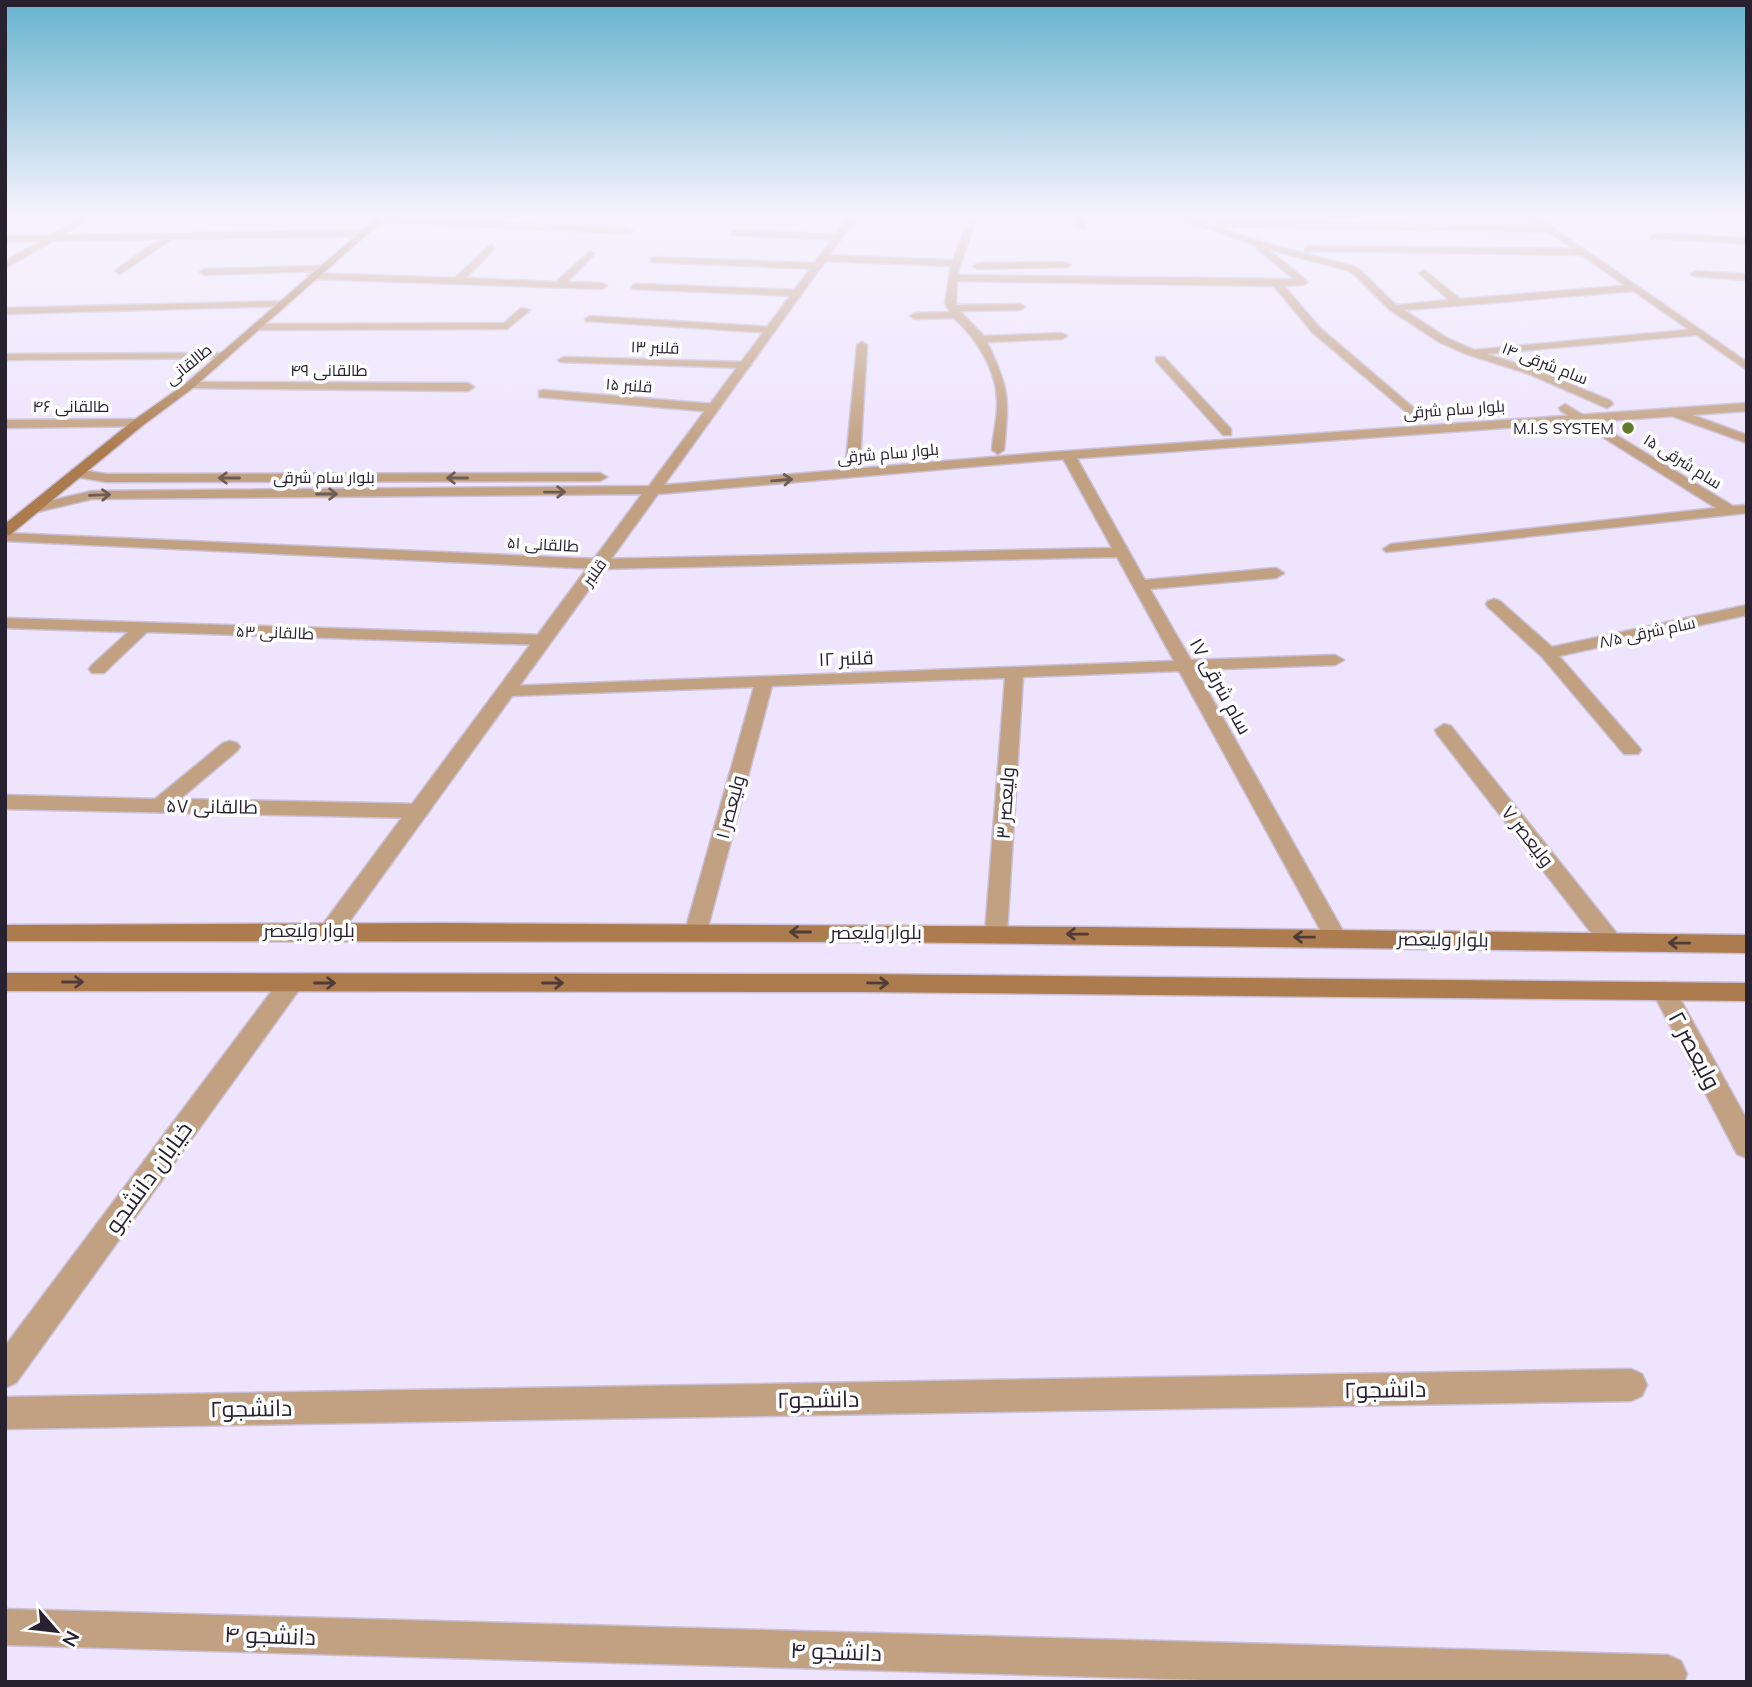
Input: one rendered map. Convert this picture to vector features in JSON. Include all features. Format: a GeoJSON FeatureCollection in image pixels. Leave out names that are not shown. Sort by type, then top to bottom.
{"type":"FeatureCollection","features":[{"type":"Feature","properties":{"kind":"main road","name":"طالقانی"},"geometry":{"type":"LineString","coordinates":[[5,534],[12,521],[33,509],[138,423],[189,386],[294,293]]}},
{"type":"Feature","properties":{"kind":"main road","name":"بلوار ولیعصر"},"geometry":{"type":"LineString","coordinates":[[5,933],[696,931],[1747,944]]}},
{"type":"Feature","properties":{"kind":"main road"},"geometry":{"type":"LineString","coordinates":[[5,982],[874,983],[1747,992]]}},
{"type":"Feature","properties":{"kind":"street"},"geometry":{"type":"LineString","coordinates":[[790,293],[797,293]]}},
{"type":"Feature","properties":{"kind":"street","name":"قلنبر"},"geometry":{"type":"LineString","coordinates":[[331,930],[797,293]]}},
{"type":"Feature","properties":{"kind":"street"},"geometry":{"type":"LineString","coordinates":[[951,293],[950,303],[981,339],[1002,389],[998,450]]}},
{"type":"Feature","properties":{"kind":"street"},"geometry":{"type":"LineString","coordinates":[[1285,293],[1315,330],[1418,418]]}},
{"type":"Feature","properties":{"kind":"street","name":"سام شرقی ۱۴"},"geometry":{"type":"LineString","coordinates":[[1379,293],[1394,307],[1443,340],[1470,352],[1533,372],[1607,404]]}},
{"type":"Feature","properties":{"kind":"street"},"geometry":{"type":"LineString","coordinates":[[1446,293],[1458,303]]}},
{"type":"Feature","properties":{"kind":"street"},"geometry":{"type":"LineString","coordinates":[[1394,307],[1578,293]]}},
{"type":"Feature","properties":{"kind":"street"},"geometry":{"type":"LineString","coordinates":[[1640,293],[1747,367]]}},
{"type":"Feature","properties":{"kind":"street"},"geometry":{"type":"LineString","coordinates":[[5,311],[282,304]]}},
{"type":"Feature","properties":{"kind":"street"},"geometry":{"type":"LineString","coordinates":[[915,316],[1020,307]]}},
{"type":"Feature","properties":{"kind":"street"},"geometry":{"type":"LineString","coordinates":[[258,327],[507,326],[525,310]]}},
{"type":"Feature","properties":{"kind":"street"},"geometry":{"type":"LineString","coordinates":[[590,319],[771,330]]}},
{"type":"Feature","properties":{"kind":"street"},"geometry":{"type":"LineString","coordinates":[[973,329],[1029,327]]}},
{"type":"Feature","properties":{"kind":"street"},"geometry":{"type":"LineString","coordinates":[[1470,352],[1697,332]]}},
{"type":"Feature","properties":{"kind":"street"},"geometry":{"type":"LineString","coordinates":[[981,339],[1062,335]]}},
{"type":"Feature","properties":{"kind":"street"},"geometry":{"type":"LineString","coordinates":[[853,461],[862,345]]}},
{"type":"Feature","properties":{"kind":"street"},"geometry":{"type":"LineString","coordinates":[[5,357],[223,356]]}},
{"type":"Feature","properties":{"kind":"street"},"geometry":{"type":"LineString","coordinates":[[1160,359],[1227,432]]}},
{"type":"Feature","properties":{"kind":"street","name":"قلنبر ۱۳"},"geometry":{"type":"LineString","coordinates":[[564,360],[745,365]]}},
{"type":"Feature","properties":{"kind":"street","name":"طالقانی ۴۹"},"geometry":{"type":"LineString","coordinates":[[189,386],[468,387]]}},
{"type":"Feature","properties":{"kind":"street","name":"بلوار سام شرقی"},"geometry":{"type":"LineString","coordinates":[[76,473],[106,478],[664,476],[1747,393]]}},
{"type":"Feature","properties":{"kind":"street","name":"قلنبر ۱۵"},"geometry":{"type":"LineString","coordinates":[[543,394],[714,408]]}},
{"type":"Feature","properties":{"kind":"street","name":"بلوار سام شرقی"},"geometry":{"type":"LineString","coordinates":[[33,509],[92,495],[653,490],[1069,455],[1747,407]]}},
{"type":"Feature","properties":{"kind":"street","name":"سام شرقی ۱۵"},"geometry":{"type":"LineString","coordinates":[[1565,408],[1747,521]]}},
{"type":"Feature","properties":{"kind":"street"},"geometry":{"type":"LineString","coordinates":[[1673,412],[1747,439]]}},
{"type":"Feature","properties":{"kind":"street","name":"طالقانی ۴۶"},"geometry":{"type":"LineString","coordinates":[[5,424],[138,423]]}},
{"type":"Feature","properties":{"kind":"street","name":"سام شرقی ۱۷"},"geometry":{"type":"LineString","coordinates":[[1069,455],[1336,938]]}},
{"type":"Feature","properties":{"kind":"street"},"geometry":{"type":"LineString","coordinates":[[1391,549],[1747,509]]}},
{"type":"Feature","properties":{"kind":"street","name":"طالقانی ۵۱"},"geometry":{"type":"LineString","coordinates":[[5,534],[599,564],[1122,552]]}},
{"type":"Feature","properties":{"kind":"street"},"geometry":{"type":"LineString","coordinates":[[1140,585],[1276,573]]}},
{"type":"Feature","properties":{"kind":"street"},"geometry":{"type":"LineString","coordinates":[[1494,604],[1548,653],[1631,750]]}},
{"type":"Feature","properties":{"kind":"street","name":"سام شرقی ۸/۵"},"geometry":{"type":"LineString","coordinates":[[1548,653],[1747,610]]}},
{"type":"Feature","properties":{"kind":"street","name":"طالقانی ۵۳"},"geometry":{"type":"LineString","coordinates":[[5,623],[544,640]]}},
{"type":"Feature","properties":{"kind":"street"},"geometry":{"type":"LineString","coordinates":[[98,669],[143,627]]}},
{"type":"Feature","properties":{"kind":"street","name":"قلنبر ۱۲"},"geometry":{"type":"LineString","coordinates":[[507,691],[1335,660]]}},
{"type":"Feature","properties":{"kind":"street","name":"ولیعصر ۳"},"geometry":{"type":"LineString","coordinates":[[996,933],[1014,673]]}},
{"type":"Feature","properties":{"kind":"street","name":"ولیعصر ۱"},"geometry":{"type":"LineString","coordinates":[[696,931],[764,682]]}},
{"type":"Feature","properties":{"kind":"street","name":"ولیعصر ۷"},"geometry":{"type":"LineString","coordinates":[[1444,730],[1611,942]]}},
{"type":"Feature","properties":{"kind":"street"},"geometry":{"type":"LineString","coordinates":[[160,805],[230,747]]}},
{"type":"Feature","properties":{"kind":"street","name":"طالقانی ۵۷"},"geometry":{"type":"LineString","coordinates":[[5,802],[419,811]]}},
{"type":"Feature","properties":{"kind":"street","name":"خیابان دانشجو"},"geometry":{"type":"LineString","coordinates":[[5,1372],[291,983]]}},
{"type":"Feature","properties":{"kind":"street","name":"ولیعصر ۲"},"geometry":{"type":"LineString","coordinates":[[1664,991],[1747,1146]]}},
{"type":"Feature","properties":{"kind":"street","name":"دانشجو۲"},"geometry":{"type":"LineString","coordinates":[[5,1413],[1631,1385]]}},
{"type":"Feature","properties":{"kind":"street","name":"دانشجو ۴"},"geometry":{"type":"LineString","coordinates":[[5,1627],[1668,1674]]}},
{"type":"Feature","properties":{"kind":"place","name":"M.I.S SYSTEM"},"geometry":{"type":"Point","coordinates":[1628,428]}}]}
